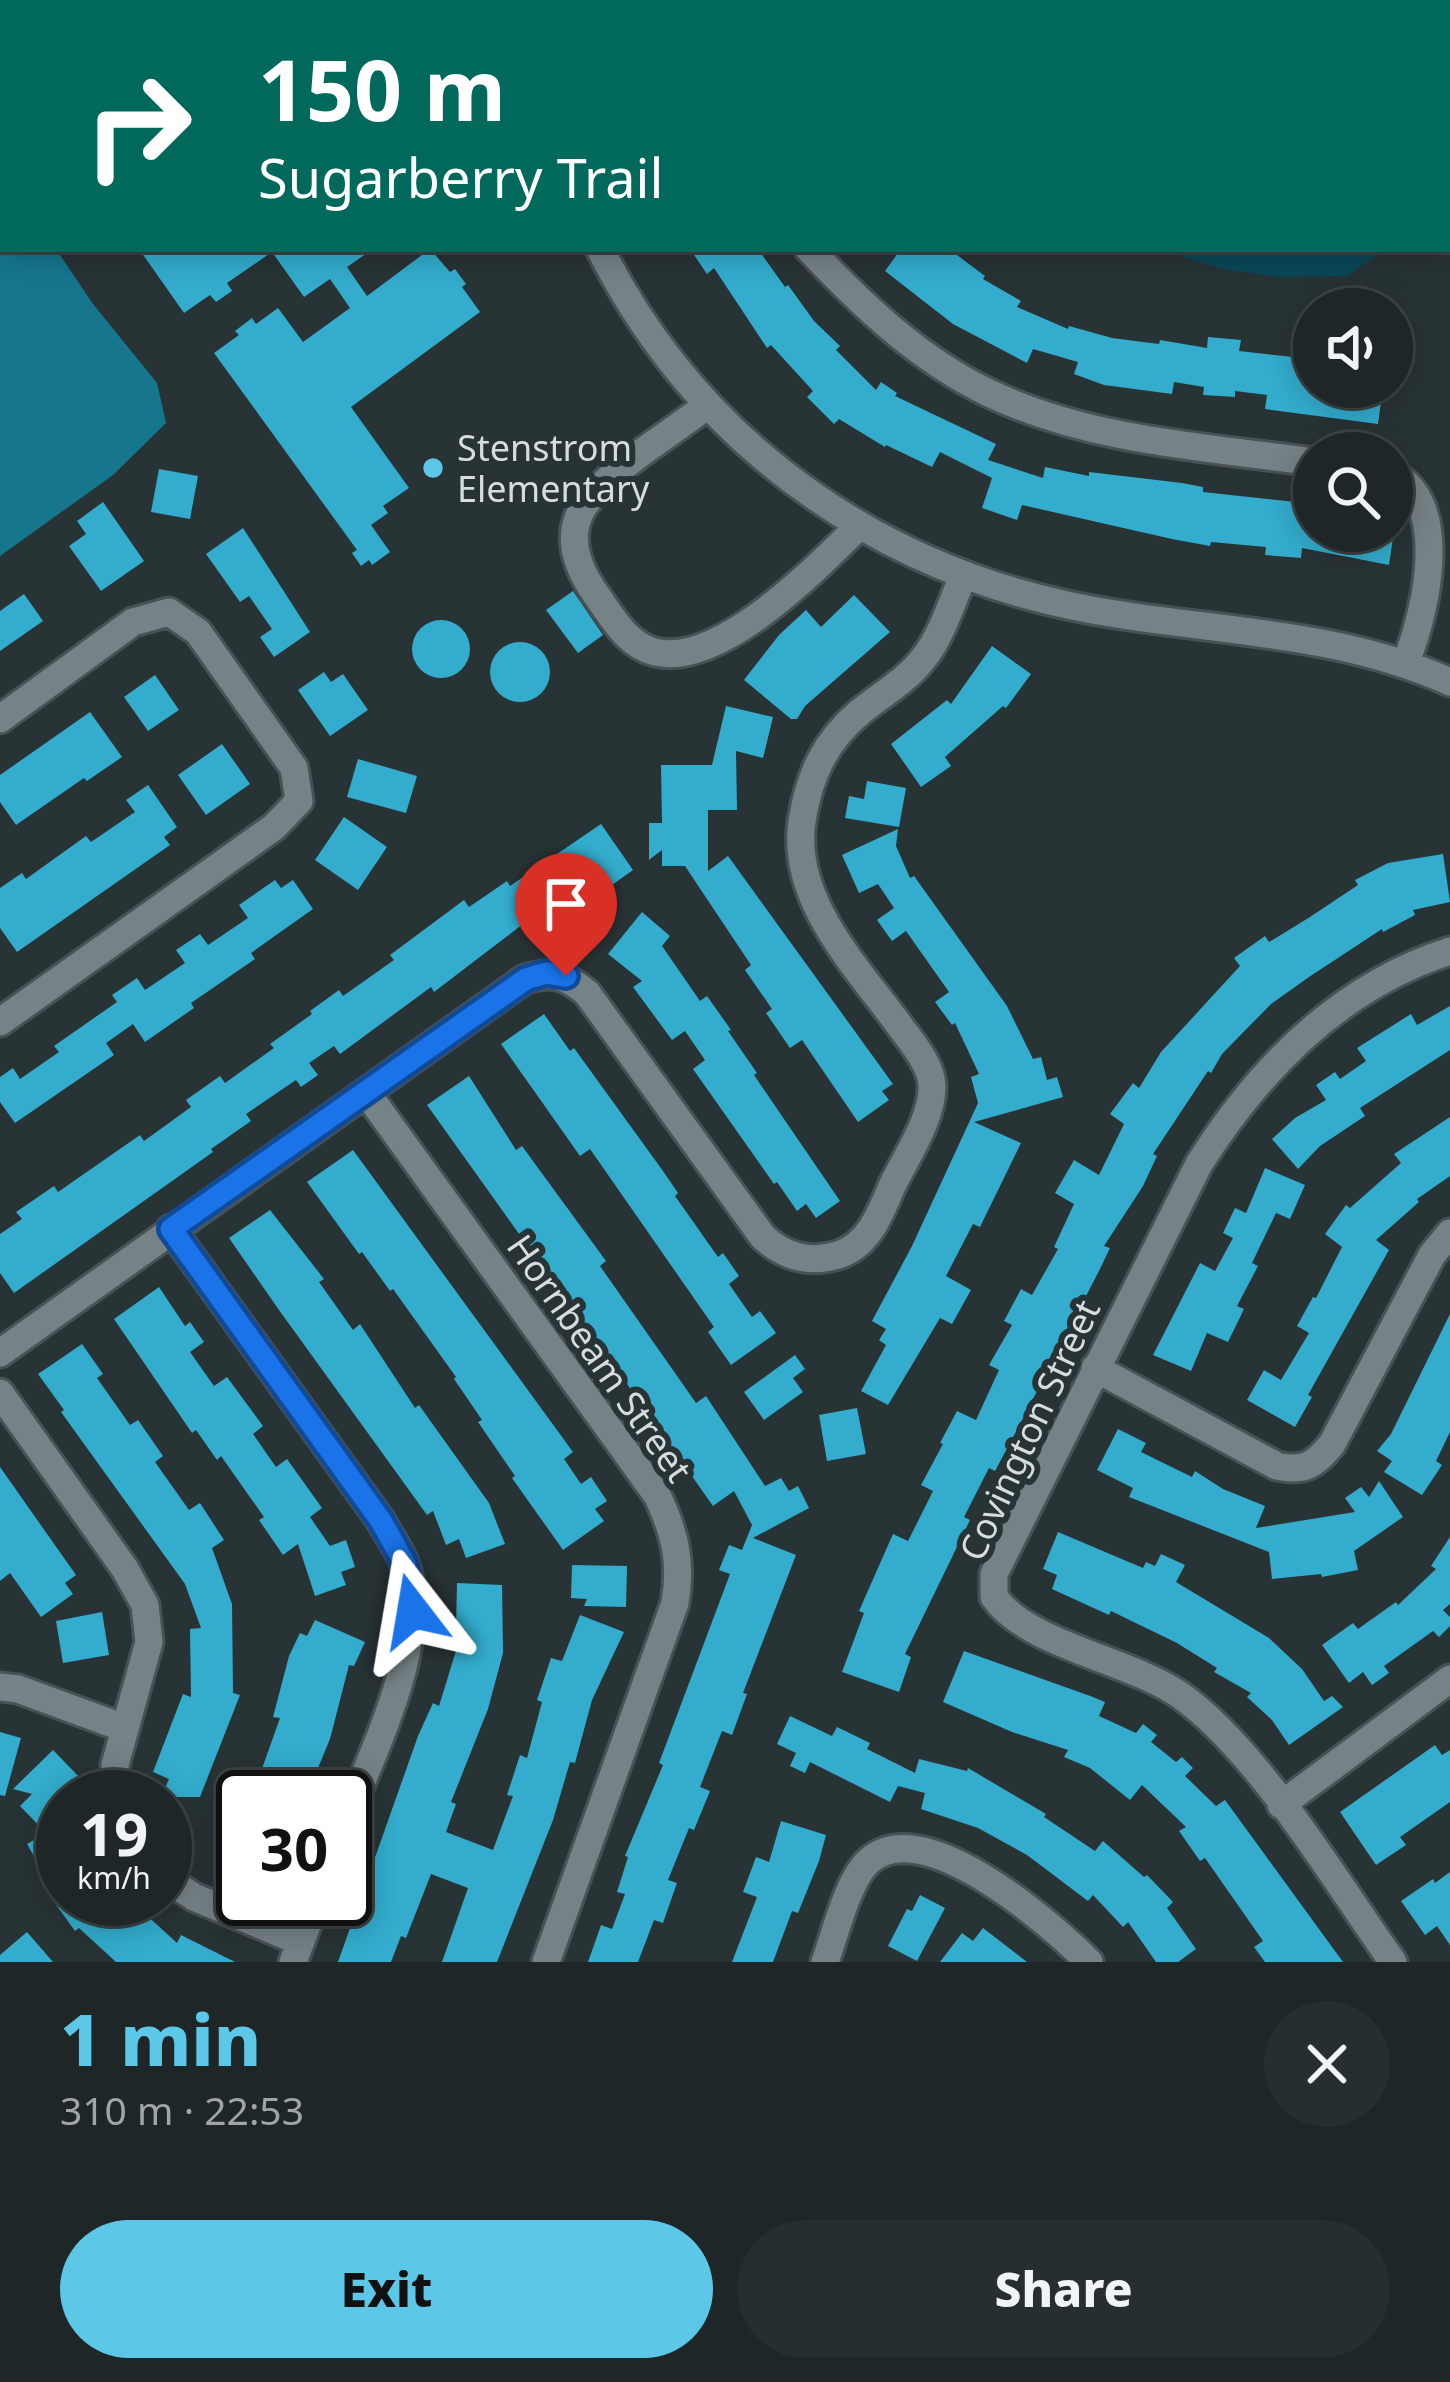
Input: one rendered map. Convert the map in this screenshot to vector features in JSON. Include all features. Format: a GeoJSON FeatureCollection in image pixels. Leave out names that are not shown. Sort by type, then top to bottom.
{"type":"FeatureCollection","features":[{"type":"Feature","properties":{"kind":"street"},"geometry":{"type":"LineString","coordinates":[[602,252],[654,340],[707,405],[750,447],[859,526],[906,553],[963,577],[1036,599],[1323,642],[1406,662],[1450,682]]}},
{"type":"Feature","properties":{"kind":"street"},"geometry":{"type":"LineString","coordinates":[[812,252],[861,304],[916,349],[988,392],[1060,420],[1121,435],[1293,459]]}},
{"type":"Feature","properties":{"kind":"street"},"geometry":{"type":"LineString","coordinates":[[707,405],[608,478],[582,508],[574,546],[579,565],[623,632],[653,651],[689,652],[709,645],[810,574],[859,526]]}},
{"type":"Feature","properties":{"kind":"street"},"geometry":{"type":"LineString","coordinates":[[1406,662],[1439,577],[1443,511],[1413,486]]}},
{"type":"Feature","properties":{"kind":"street"},"geometry":{"type":"LineString","coordinates":[[0,1353],[526,979],[546,973],[566,976],[587,993],[781,1253],[808,1260],[837,1255],[860,1244],[876,1224],[918,1130],[932,1082],[918,1051],[826,922],[809,888],[799,852],[802,819],[813,772],[831,740],[925,657],[963,577]]}},
{"type":"Feature","properties":{"kind":"street"},"geometry":{"type":"LineString","coordinates":[[0,719],[133,622],[170,612],[198,632],[294,768],[299,801],[274,827],[0,1022]]}},
{"type":"Feature","properties":{"kind":"street","name":"Covington Street"},"geometry":{"type":"LineString","coordinates":[[1393,1962],[1243,1754],[1180,1695],[1138,1671],[1018,1624],[994,1597],[994,1574],[1199,1164],[1230,1115],[1307,1032],[1389,976],[1450,951]]}},
{"type":"Feature","properties":{"kind":"street","name":"Hornbeam Street"},"geometry":{"type":"LineString","coordinates":[[366,1092],[657,1495],[673,1528],[681,1569],[675,1603],[546,1962]]}},
{"type":"Feature","properties":{"kind":"street"},"geometry":{"type":"LineString","coordinates":[[171,1229],[381,1521],[405,1564],[413,1611],[408,1656],[365,1770]]}},
{"type":"Feature","properties":{"kind":"street"},"geometry":{"type":"LineString","coordinates":[[1095,1368],[1277,1466],[1297,1470],[1316,1464],[1332,1444],[1432,1255],[1450,1233]]}},
{"type":"Feature","properties":{"kind":"street"},"geometry":{"type":"LineString","coordinates":[[0,1393],[125,1569],[145,1605],[149,1642],[116,1770]]}},
{"type":"Feature","properties":{"kind":"street"},"geometry":{"type":"LineString","coordinates":[[1281,1805],[1450,1679]]}},
{"type":"Feature","properties":{"kind":"street"},"geometry":{"type":"LineString","coordinates":[[0,1687],[18,1689],[124,1728]]}},
{"type":"Feature","properties":{"kind":"street"},"geometry":{"type":"LineString","coordinates":[[825,1962],[860,1870],[873,1856],[893,1847],[919,1849],[994,1884],[1053,1926],[1089,1962]]}},
{"type":"Feature","properties":{"kind":"street"},"geometry":{"type":"LineString","coordinates":[[192,1896],[297,1952]]}},
{"type":"Feature","properties":{"kind":"shaded area"},"geometry":{"type":"Polygon","coordinates":[[[0,252],[58,252],[157,383],[166,423],[113,475],[0,556],[0,252]]]}},
{"type":"Feature","properties":{"kind":"shaded area"},"geometry":{"type":"Polygon","coordinates":[[[1168,252],[1382,252],[1347,276],[1280,277],[1222,269],[1168,252]]]}},
{"type":"Feature","properties":{"kind":"building"},"geometry":{"type":"Polygon","coordinates":[[[141,252],[272,252],[227,283],[232,291],[216,302],[210,295],[184,313],[141,252]]]}},
{"type":"Feature","properties":{"kind":"building"},"geometry":{"type":"Polygon","coordinates":[[[272,252],[369,252],[347,267],[367,296],[426,252],[433,252],[450,272],[455,269],[480,312],[351,407],[409,488],[383,506],[388,513],[371,525],[390,552],[372,565],[369,560],[361,566],[352,553],[357,550],[214,353],[239,335],[235,331],[252,318],[256,324],[278,308],[303,342],[350,308],[330,279],[304,297],[272,252]]]}},
{"type":"Feature","properties":{"kind":"building"},"geometry":{"type":"Polygon","coordinates":[[[692,252],[760,252],[785,287],[840,346],[836,350],[876,390],[881,382],[895,396],[996,444],[988,460],[1043,478],[1045,467],[1293,502],[1293,552],[1302,552],[1301,558],[1265,555],[1266,547],[1211,542],[1210,546],[1172,539],[1022,505],[1017,520],[982,508],[992,478],[940,452],[932,467],[885,447],[839,419],[834,424],[807,397],[813,391],[771,345],[767,348],[714,268],[707,274],[692,252]]]}},
{"type":"Feature","properties":{"kind":"building"},"geometry":{"type":"Polygon","coordinates":[[[899,252],[953,252],[983,279],[1021,301],[1017,307],[1068,329],[1207,348],[1208,337],[1241,340],[1239,351],[1293,357],[1293,408],[1380,408],[1378,424],[1265,409],[1267,395],[1235,391],[1235,397],[1203,395],[1204,387],[1174,382],[1172,394],[1104,385],[1074,374],[1078,362],[1033,349],[1027,363],[953,324],[885,271],[899,252]]]}},
{"type":"Feature","properties":{"kind":"building"},"geometry":{"type":"Polygon","coordinates":[[[159,469],[198,476],[190,519],[151,512],[159,469]]]}},
{"type":"Feature","properties":{"kind":"building"},"geometry":{"type":"Polygon","coordinates":[[[103,502],[144,561],[101,591],[69,546],[86,534],[77,521],[103,502]]]}},
{"type":"Feature","properties":{"kind":"building"},"geometry":{"type":"Polygon","coordinates":[[[243,528],[310,632],[274,657],[260,637],[272,629],[249,596],[240,602],[206,554],[243,528]]]}},
{"type":"Feature","properties":{"kind":"building"},"geometry":{"type":"Polygon","coordinates":[[[1322,552],[1391,552],[1389,565],[1322,552]]]}},
{"type":"Feature","properties":{"kind":"building"},"geometry":{"type":"Polygon","coordinates":[[[573,591],[603,635],[578,653],[546,610],[573,591]]]}},
{"type":"Feature","properties":{"kind":"building"},"geometry":{"type":"Polygon","coordinates":[[[24,594],[43,621],[0,651],[0,611],[24,594]]]}},
{"type":"Feature","properties":{"kind":"building"},"geometry":{"type":"Polygon","coordinates":[[[854,595],[890,632],[805,706],[797,719],[791,719],[744,680],[779,635],[806,610],[821,627],[854,595]]]}},
{"type":"Feature","properties":{"kind":"building"},"geometry":{"type":"Polygon","coordinates":[[[441,620],[462,628],[470,649],[462,670],[441,678],[420,670],[412,649],[420,628],[441,620]]]}},
{"type":"Feature","properties":{"kind":"building"},"geometry":{"type":"Polygon","coordinates":[[[520,642],[541,651],[550,672],[541,693],[520,702],[499,693],[490,672],[499,651],[520,642]]]}},
{"type":"Feature","properties":{"kind":"building"},"geometry":{"type":"Polygon","coordinates":[[[992,646],[1031,674],[1006,708],[945,757],[951,766],[921,787],[891,744],[947,700],[951,704],[992,646]]]}},
{"type":"Feature","properties":{"kind":"building"},"geometry":{"type":"Polygon","coordinates":[[[324,672],[331,682],[343,674],[368,710],[330,736],[298,690],[324,672]]]}},
{"type":"Feature","properties":{"kind":"building"},"geometry":{"type":"Polygon","coordinates":[[[155,675],[179,710],[148,731],[124,697],[155,675]]]}},
{"type":"Feature","properties":{"kind":"building"},"geometry":{"type":"Polygon","coordinates":[[[726,706],[773,717],[763,758],[736,751],[737,810],[708,810],[708,871],[728,856],[893,1084],[882,1091],[889,1100],[858,1122],[802,1040],[790,1048],[766,1013],[772,1009],[745,970],[751,965],[685,866],[662,866],[662,850],[649,860],[649,823],[662,823],[661,765],[712,765],[726,706]]]}},
{"type":"Feature","properties":{"kind":"building"},"geometry":{"type":"Polygon","coordinates":[[[90,712],[122,757],[16,825],[0,802],[0,775],[90,712]]]}},
{"type":"Feature","properties":{"kind":"building"},"geometry":{"type":"Polygon","coordinates":[[[222,744],[250,784],[206,815],[178,775],[222,744]]]}},
{"type":"Feature","properties":{"kind":"building"},"geometry":{"type":"Polygon","coordinates":[[[358,759],[417,776],[406,813],[347,797],[358,759]]]}},
{"type":"Feature","properties":{"kind":"building"},"geometry":{"type":"Polygon","coordinates":[[[867,781],[906,788],[899,827],[845,818],[849,796],[864,799],[867,781]]]}},
{"type":"Feature","properties":{"kind":"building"},"geometry":{"type":"Polygon","coordinates":[[[148,785],[177,827],[164,837],[170,845],[17,952],[0,928],[0,888],[22,873],[26,879],[86,836],[91,842],[135,812],[126,800],[148,785]]]}},
{"type":"Feature","properties":{"kind":"building"},"geometry":{"type":"Polygon","coordinates":[[[344,817],[387,847],[358,890],[315,860],[344,817]]]}},
{"type":"Feature","properties":{"kind":"building"},"geometry":{"type":"Polygon","coordinates":[[[601,824],[633,870],[612,885],[602,871],[590,879],[587,875],[434,992],[431,987],[340,1054],[334,1046],[309,1063],[318,1075],[301,1087],[296,1080],[246,1114],[251,1121],[213,1152],[14,1293],[0,1273],[0,1234],[22,1219],[16,1212],[54,1186],[58,1192],[140,1135],[144,1141],[191,1107],[186,1100],[220,1076],[225,1083],[274,1048],[270,1044],[310,1011],[339,990],[343,996],[394,960],[390,955],[464,900],[469,907],[507,881],[510,886],[601,824]]]}},
{"type":"Feature","properties":{"kind":"building"},"geometry":{"type":"Polygon","coordinates":[[[898,829],[896,846],[910,878],[914,876],[1007,1006],[1033,1059],[1041,1057],[1047,1080],[1057,1077],[1063,1097],[974,1122],[1021,1143],[980,1227],[973,1224],[946,1276],[971,1290],[952,1324],[940,1318],[888,1405],[861,1391],[886,1345],[879,1340],[886,1329],[872,1321],[978,1103],[971,1077],[979,1074],[955,1023],[935,1002],[949,992],[906,931],[892,941],[877,920],[894,908],[878,884],[859,893],[842,855],[898,829]]]}},
{"type":"Feature","properties":{"kind":"building"},"geometry":{"type":"Polygon","coordinates":[[[1443,854],[1450,902],[1413,910],[1415,915],[1382,929],[1309,977],[1271,1004],[1208,1071],[1153,1154],[1157,1156],[1143,1186],[1104,1246],[1110,1248],[1018,1428],[995,1471],[989,1468],[964,1517],[970,1520],[905,1654],[911,1657],[899,1692],[842,1672],[864,1613],[859,1611],[893,1534],[908,1541],[933,1491],[921,1485],[940,1443],[957,1411],[976,1420],[999,1370],[989,1365],[1012,1325],[1004,1321],[1021,1289],[1032,1295],[1058,1249],[1054,1247],[1074,1204],[1055,1193],[1074,1160],[1099,1175],[1124,1124],[1110,1114],[1133,1083],[1139,1088],[1161,1052],[1240,966],[1234,958],[1265,936],[1269,942],[1310,917],[1358,885],[1355,880],[1388,863],[1443,854]]]}},
{"type":"Feature","properties":{"kind":"building"},"geometry":{"type":"Polygon","coordinates":[[[275,880],[281,888],[293,880],[313,909],[251,953],[255,959],[145,1042],[133,1024],[106,1043],[114,1055],[15,1123],[0,1102],[0,1077],[13,1068],[20,1079],[59,1052],[54,1046],[117,1002],[112,995],[137,978],[145,990],[185,963],[176,950],[200,934],[208,945],[248,918],[239,905],[275,880]]]}},
{"type":"Feature","properties":{"kind":"building"},"geometry":{"type":"Polygon","coordinates":[[[642,912],[670,936],[662,946],[700,1001],[707,996],[731,1030],[754,1075],[840,1201],[816,1218],[806,1204],[797,1211],[774,1184],[693,1069],[705,1060],[685,1031],[672,1040],[633,987],[642,981],[608,954],[642,912]]]}},
{"type":"Feature","properties":{"kind":"building"},"geometry":{"type":"Polygon","coordinates":[[[1450,1006],[1450,1050],[1360,1108],[1365,1116],[1320,1146],[1298,1169],[1272,1139],[1326,1100],[1316,1085],[1335,1072],[1340,1079],[1366,1061],[1357,1048],[1411,1014],[1417,1025],[1450,1006]]]}},
{"type":"Feature","properties":{"kind":"building"},"geometry":{"type":"Polygon","coordinates":[[[544,1014],[663,1171],[718,1257],[723,1253],[739,1276],[729,1284],[752,1317],[760,1311],[776,1333],[731,1365],[708,1332],[714,1327],[590,1149],[580,1156],[501,1044],[544,1014]]]}},
{"type":"Feature","properties":{"kind":"building"},"geometry":{"type":"Polygon","coordinates":[[[469,1076],[516,1150],[522,1146],[606,1261],[600,1266],[696,1403],[706,1396],[765,1486],[781,1478],[789,1491],[798,1486],[809,1508],[753,1538],[796,1555],[743,1693],[747,1694],[732,1735],[722,1731],[700,1787],[710,1791],[668,1880],[677,1883],[663,1923],[654,1920],[638,1962],[588,1962],[601,1925],[612,1929],[625,1894],[617,1892],[625,1856],[663,1765],[659,1763],[730,1574],[719,1570],[729,1545],[742,1550],[752,1525],[734,1491],[713,1506],[594,1337],[590,1340],[427,1105],[469,1076]]]}},
{"type":"Feature","properties":{"kind":"building"},"geometry":{"type":"Polygon","coordinates":[[[1450,1117],[1450,1176],[1417,1199],[1376,1240],[1389,1250],[1295,1427],[1247,1400],[1264,1370],[1281,1380],[1309,1333],[1297,1326],[1342,1247],[1325,1234],[1346,1205],[1350,1208],[1401,1163],[1394,1154],[1450,1117]]]}},
{"type":"Feature","properties":{"kind":"building"},"geometry":{"type":"Polygon","coordinates":[[[353,1150],[573,1452],[564,1459],[581,1484],[591,1477],[607,1501],[595,1509],[604,1521],[563,1550],[512,1478],[456,1377],[307,1182],[353,1150]]]}},
{"type":"Feature","properties":{"kind":"building"},"geometry":{"type":"Polygon","coordinates":[[[1265,1168],[1305,1185],[1290,1219],[1276,1213],[1252,1263],[1258,1266],[1237,1306],[1244,1309],[1228,1342],[1207,1333],[1191,1371],[1153,1355],[1200,1263],[1215,1271],[1233,1238],[1223,1233],[1235,1208],[1246,1213],[1265,1168]]]}},
{"type":"Feature","properties":{"kind":"building"},"geometry":{"type":"Polygon","coordinates":[[[270,1210],[324,1279],[319,1282],[353,1330],[360,1324],[415,1408],[419,1405],[489,1503],[505,1544],[466,1558],[459,1539],[446,1545],[433,1511],[427,1515],[279,1310],[229,1238],[270,1210]]]}},
{"type":"Feature","properties":{"kind":"building"},"geometry":{"type":"Polygon","coordinates":[[[159,1287],[185,1326],[190,1322],[204,1342],[190,1352],[214,1386],[227,1377],[263,1426],[253,1434],[276,1467],[287,1459],[322,1508],[310,1517],[330,1546],[346,1540],[355,1567],[341,1572],[346,1585],[315,1596],[298,1544],[283,1555],[259,1520],[264,1517],[221,1456],[217,1460],[196,1430],[192,1433],[114,1319],[159,1287]]]}},
{"type":"Feature","properties":{"kind":"building"},"geometry":{"type":"Polygon","coordinates":[[[1450,1314],[1450,1432],[1436,1461],[1442,1465],[1422,1495],[1384,1472],[1392,1461],[1377,1451],[1391,1434],[1450,1314]]]}},
{"type":"Feature","properties":{"kind":"building"},"geometry":{"type":"Polygon","coordinates":[[[82,1344],[103,1374],[97,1378],[130,1425],[138,1420],[163,1456],[155,1462],[189,1510],[200,1503],[224,1540],[212,1548],[232,1604],[233,1693],[240,1695],[200,1797],[192,1797],[192,1770],[154,1770],[183,1694],[191,1697],[190,1629],[201,1628],[185,1584],[38,1374],[82,1344]]]}},
{"type":"Feature","properties":{"kind":"building"},"geometry":{"type":"Polygon","coordinates":[[[795,1355],[805,1369],[793,1378],[803,1392],[764,1420],[744,1392],[795,1355]]]}},
{"type":"Feature","properties":{"kind":"building"},"geometry":{"type":"Polygon","coordinates":[[[857,1408],[866,1454],[827,1461],[819,1415],[857,1408]]]}},
{"type":"Feature","properties":{"kind":"building"},"geometry":{"type":"Polygon","coordinates":[[[1118,1429],[1146,1443],[1141,1452],[1192,1477],[1195,1471],[1265,1506],[1256,1528],[1355,1512],[1345,1498],[1361,1487],[1369,1497],[1379,1481],[1403,1517],[1354,1551],[1358,1570],[1272,1579],[1269,1552],[1129,1497],[1133,1488],[1097,1470],[1118,1429]]]}},
{"type":"Feature","properties":{"kind":"building"},"geometry":{"type":"Polygon","coordinates":[[[0,1467],[76,1575],[65,1583],[73,1594],[41,1617],[10,1573],[0,1581],[0,1467]]]}},
{"type":"Feature","properties":{"kind":"building"},"geometry":{"type":"Polygon","coordinates":[[[1058,1532],[1143,1568],[1146,1562],[1155,1566],[1161,1554],[1185,1565],[1176,1582],[1269,1638],[1302,1669],[1324,1701],[1332,1696],[1343,1707],[1289,1745],[1272,1720],[1247,1697],[1251,1693],[1214,1672],[1217,1668],[1111,1611],[1109,1615],[1052,1589],[1057,1575],[1043,1569],[1058,1532]]]}},
{"type":"Feature","properties":{"kind":"building"},"geometry":{"type":"Polygon","coordinates":[[[1450,1537],[1450,1604],[1443,1610],[1450,1617],[1450,1626],[1439,1637],[1433,1631],[1384,1666],[1389,1673],[1372,1685],[1363,1672],[1349,1683],[1322,1645],[1353,1623],[1358,1629],[1396,1602],[1398,1605],[1436,1569],[1431,1566],[1450,1537]]]}},
{"type":"Feature","properties":{"kind":"building"},"geometry":{"type":"Polygon","coordinates":[[[572,1565],[627,1566],[626,1607],[584,1606],[587,1599],[571,1598],[572,1565]]]}},
{"type":"Feature","properties":{"kind":"building"},"geometry":{"type":"Polygon","coordinates":[[[457,1583],[502,1585],[503,1653],[488,1709],[451,1802],[456,1804],[446,1832],[493,1850],[513,1796],[507,1795],[520,1755],[527,1758],[542,1702],[537,1700],[551,1658],[562,1661],[580,1615],[624,1632],[592,1700],[575,1763],[570,1762],[553,1820],[497,1962],[442,1962],[468,1888],[431,1874],[406,1938],[401,1936],[391,1962],[338,1962],[351,1926],[372,1926],[372,1866],[418,1736],[433,1703],[439,1706],[463,1628],[456,1628],[457,1583]]]}},
{"type":"Feature","properties":{"kind":"building"},"geometry":{"type":"Polygon","coordinates":[[[102,1612],[109,1655],[63,1663],[56,1621],[102,1612]]]}},
{"type":"Feature","properties":{"kind":"building"},"geometry":{"type":"Polygon","coordinates":[[[315,1620],[365,1642],[354,1666],[349,1665],[317,1770],[262,1770],[280,1718],[273,1717],[289,1656],[300,1633],[307,1636],[315,1620]]]}},
{"type":"Feature","properties":{"kind":"building"},"geometry":{"type":"Polygon","coordinates":[[[964,1651],[1105,1702],[1099,1716],[1136,1733],[1143,1724],[1157,1735],[1151,1742],[1176,1762],[1182,1757],[1193,1768],[1185,1776],[1216,1806],[1225,1800],[1343,1962],[1265,1962],[1254,1947],[1263,1941],[1205,1858],[1200,1861],[1179,1831],[1186,1827],[1142,1785],[1130,1800],[1090,1768],[1064,1757],[1068,1750],[943,1702],[964,1651]]]}},
{"type":"Feature","properties":{"kind":"building"},"geometry":{"type":"Polygon","coordinates":[[[790,1716],[832,1736],[837,1727],[870,1743],[867,1749],[915,1773],[919,1759],[968,1768],[1046,1814],[1095,1851],[1103,1841],[1173,1902],[1167,1908],[1196,1949],[1178,1962],[1156,1962],[1128,1922],[1123,1927],[1093,1895],[1088,1901],[1027,1855],[978,1828],[921,1809],[925,1793],[898,1786],[890,1802],[810,1762],[805,1773],[790,1766],[796,1753],[777,1744],[790,1716]]]}},
{"type":"Feature","properties":{"kind":"building"},"geometry":{"type":"Polygon","coordinates":[[[0,1732],[21,1738],[5,1796],[0,1795],[0,1732]]]}},
{"type":"Feature","properties":{"kind":"building"},"geometry":{"type":"Polygon","coordinates":[[[1435,1745],[1442,1755],[1450,1750],[1450,1802],[1400,1837],[1406,1845],[1376,1865],[1340,1812],[1435,1745]]]}},
{"type":"Feature","properties":{"kind":"building"},"geometry":{"type":"Polygon","coordinates":[[[53,1750],[72,1770],[36,1770],[36,1823],[20,1806],[32,1794],[13,1789],[53,1750]]]}},
{"type":"Feature","properties":{"kind":"building"},"geometry":{"type":"Polygon","coordinates":[[[781,1821],[826,1835],[819,1861],[798,1913],[792,1911],[773,1962],[732,1962],[757,1897],[743,1892],[756,1857],[769,1862],[781,1821]]]}},
{"type":"Feature","properties":{"kind":"building"},"geometry":{"type":"Polygon","coordinates":[[[36,1839],[36,1860],[27,1844],[36,1839]]]}},
{"type":"Feature","properties":{"kind":"building"},"geometry":{"type":"Polygon","coordinates":[[[1450,1872],[1450,1945],[1437,1926],[1425,1935],[1401,1901],[1450,1872]]]}},
{"type":"Feature","properties":{"kind":"building"},"geometry":{"type":"Polygon","coordinates":[[[920,1895],[945,1908],[917,1961],[888,1946],[920,1895]]]}},
{"type":"Feature","properties":{"kind":"building"},"geometry":{"type":"Polygon","coordinates":[[[71,1926],[158,1926],[177,1943],[181,1935],[235,1962],[116,1962],[79,1928],[75,1931],[71,1926]]]}},
{"type":"Feature","properties":{"kind":"building"},"geometry":{"type":"Polygon","coordinates":[[[983,1928],[1027,1962],[940,1962],[962,1933],[973,1941],[983,1928]]]}},
{"type":"Feature","properties":{"kind":"building"},"geometry":{"type":"Polygon","coordinates":[[[27,1932],[53,1962],[0,1962],[0,1955],[27,1932]]]}},
{"type":"Feature","properties":{"kind":"place","name":"Stenstrom Elementary"},"geometry":{"type":"Point","coordinates":[433,468]}},
{"type":"Feature","properties":{"kind":"route"},"geometry":{"type":"LineString","coordinates":[[413,1611],[405,1564],[381,1521],[171,1229],[526,979],[546,973],[566,976]]}}]}
